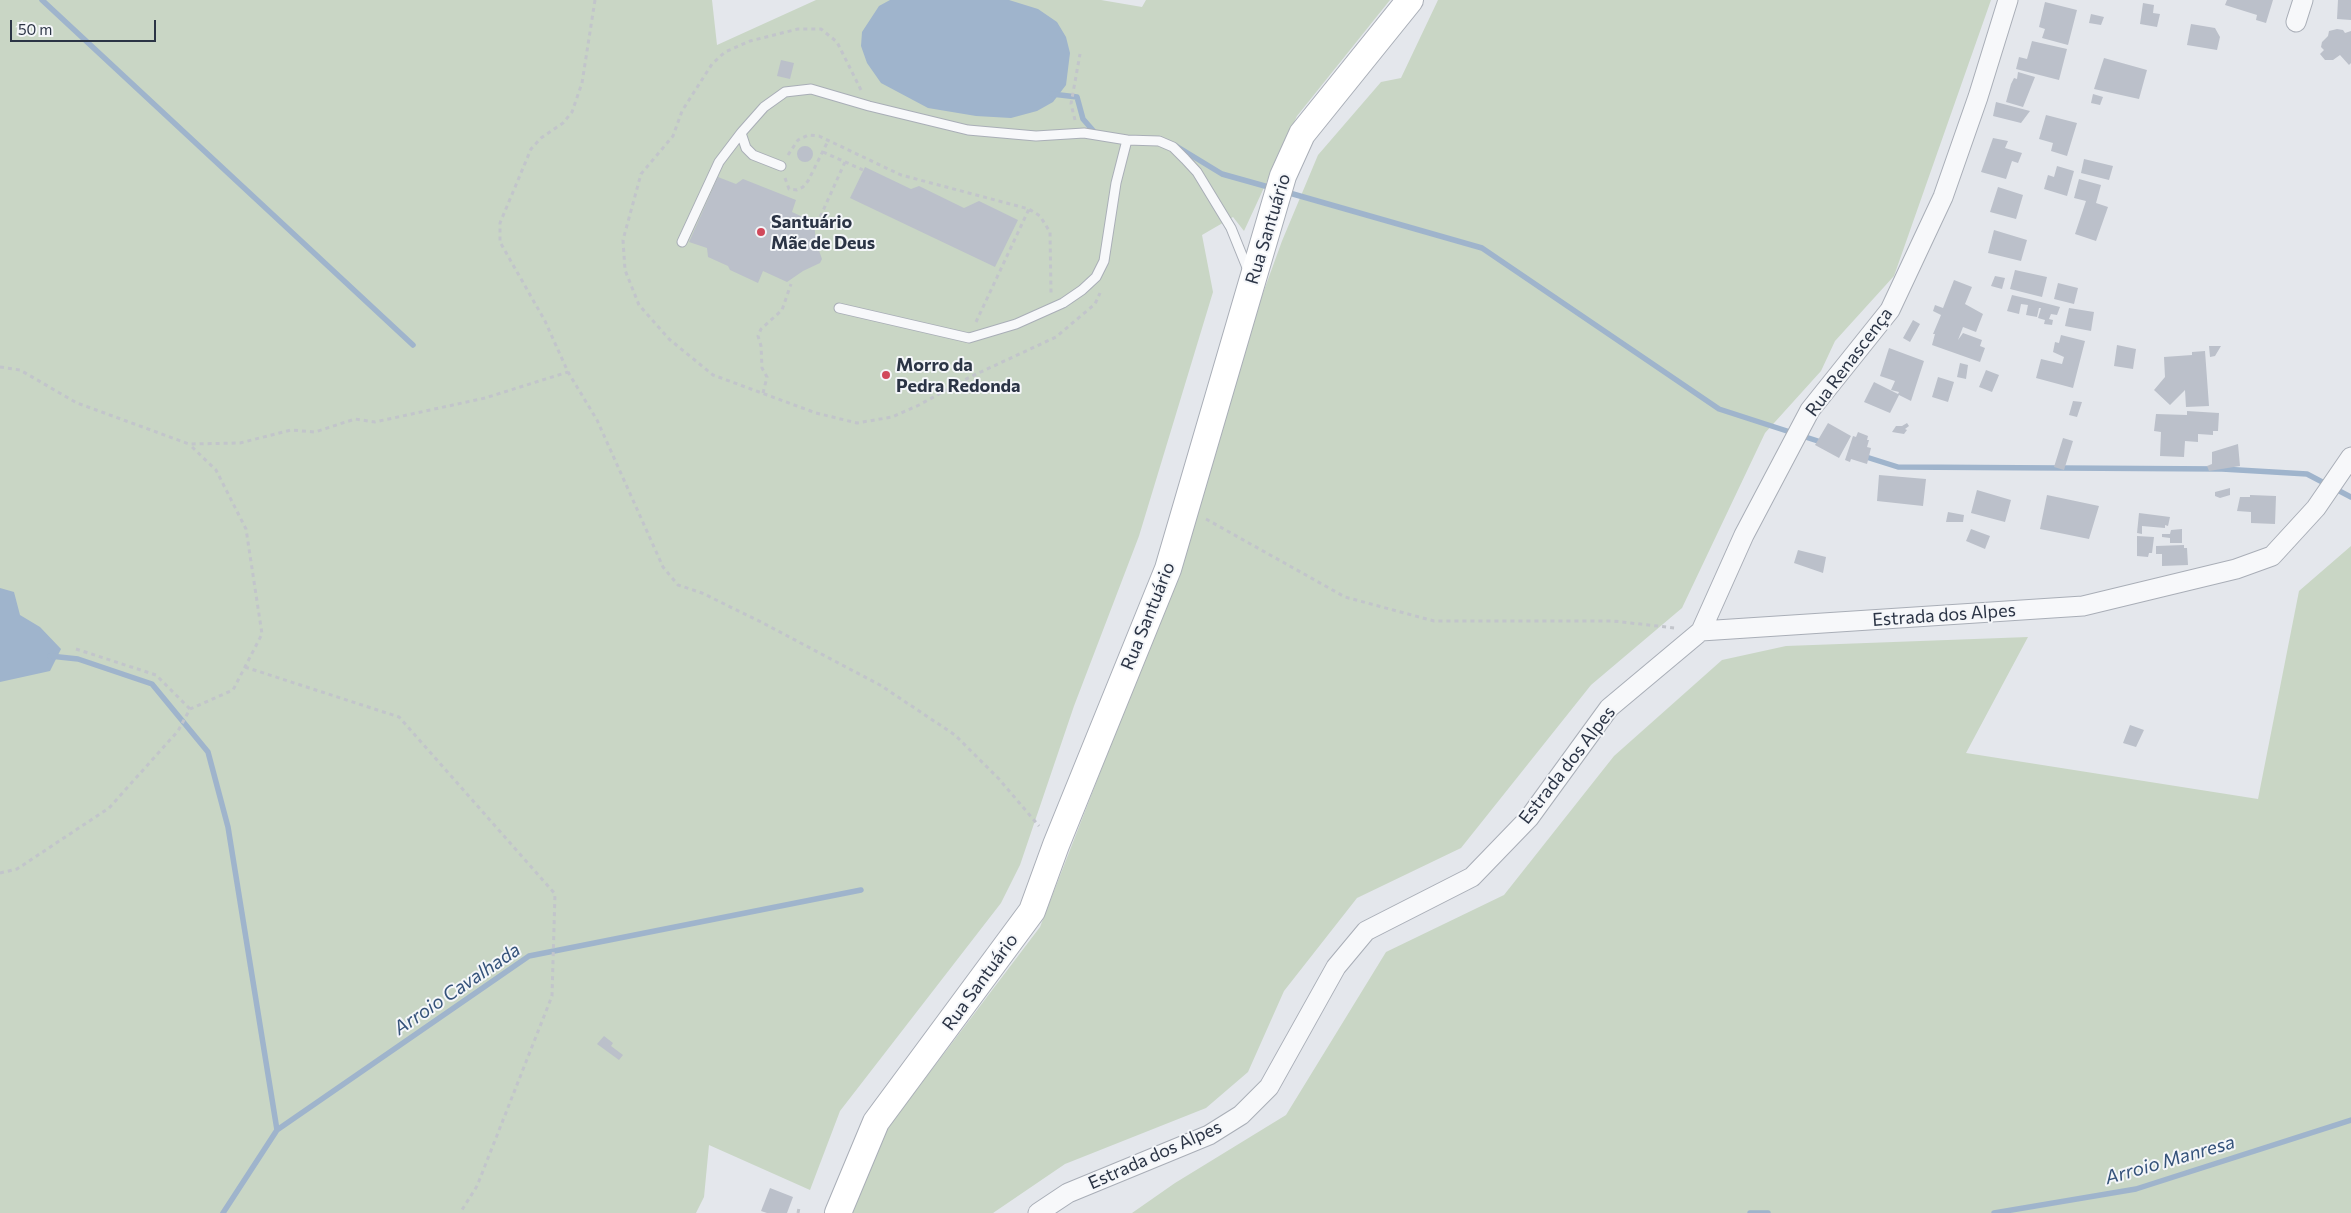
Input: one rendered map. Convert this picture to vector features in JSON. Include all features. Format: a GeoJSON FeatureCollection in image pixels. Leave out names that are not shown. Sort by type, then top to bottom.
{"type":"FeatureCollection","features":[{"type":"Feature","properties":{"kind":"street","name":"Rua Santuário"},"geometry":{"type":"LineString","coordinates":[[838,1213],[876,1122],[1032,911],[1056,845],[1168,569],[1187,510],[1283,176],[1302,134],[1410,0]]}},
{"type":"Feature","properties":{"kind":"street","name":"Rua Renascença"},"geometry":{"type":"LineString","coordinates":[[1701,631],[1744,535],[1810,410],[1890,310],[1943,197],[1978,97],[2008,0]]}},
{"type":"Feature","properties":{"kind":"street"},"geometry":{"type":"LineString","coordinates":[[2296,22],[2303,0]]}},
{"type":"Feature","properties":{"kind":"street","name":"Estrada dos Alpes"},"geometry":{"type":"LineString","coordinates":[[1038,1213],[1068,1193],[1209,1135],[1241,1115],[1269,1087],[1336,967],[1366,931],[1472,877],[1528,818],[1609,708],[1701,631],[2084,606],[2236,568],[2272,556],[2316,508],[2351,457]]}},
{"type":"Feature","properties":{"kind":"lane"},"geometry":{"type":"LineString","coordinates":[[682,242],[719,162],[741,133],[764,107],[785,92],[811,89],[869,106],[968,130],[1036,136],[1084,133],[1126,140],[1159,141],[1173,148],[1197,172],[1231,228],[1252,280]]}},
{"type":"Feature","properties":{"kind":"lane"},"geometry":{"type":"LineString","coordinates":[[741,133],[746,148],[753,156],[780,166]]}},
{"type":"Feature","properties":{"kind":"lane"},"geometry":{"type":"LineString","coordinates":[[839,308],[970,338],[1016,324],[1063,304],[1096,277],[1104,261],[1116,183],[1126,140]]}},
{"type":"Feature","properties":{"kind":"path"},"geometry":{"type":"LineString","coordinates":[[595,0],[582,84],[572,112],[531,149],[500,223],[500,242],[545,320],[568,372],[597,420],[663,567],[678,585],[702,593],[761,622],[880,685],[956,735],[999,779],[1056,845]]}},
{"type":"Feature","properties":{"kind":"path"},"geometry":{"type":"LineString","coordinates":[[1080,54],[1071,104],[1073,117],[1084,133]]}},
{"type":"Feature","properties":{"kind":"path"},"geometry":{"type":"LineString","coordinates":[[828,140],[808,182],[797,190],[789,189],[780,166],[798,140],[808,135],[819,136],[828,140],[901,175],[1029,209],[1040,216],[1050,232],[1051,308]]}},
{"type":"Feature","properties":{"kind":"path"},"geometry":{"type":"LineString","coordinates":[[823,152],[863,170]]}},
{"type":"Feature","properties":{"kind":"path"},"geometry":{"type":"LineString","coordinates":[[817,224],[845,162]]}},
{"type":"Feature","properties":{"kind":"path"},"geometry":{"type":"LineString","coordinates":[[970,338],[998,272],[1029,209]]}},
{"type":"Feature","properties":{"kind":"path"},"geometry":{"type":"LineString","coordinates":[[791,284],[782,310],[761,330],[758,336],[762,346],[762,368],[766,377],[763,393],[816,413],[857,423],[892,417],[919,405],[970,377],[1056,337],[1095,304],[1102,291],[1096,277]]}},
{"type":"Feature","properties":{"kind":"path"},"geometry":{"type":"LineString","coordinates":[[0,367],[20,370],[77,403],[189,444],[240,443],[291,430],[315,432],[355,419],[375,422],[485,398],[568,372]]}},
{"type":"Feature","properties":{"kind":"path"},"geometry":{"type":"LineString","coordinates":[[0,873],[17,868],[109,808],[178,731],[190,709],[233,690],[262,634],[246,529],[216,470],[189,444]]}},
{"type":"Feature","properties":{"kind":"path"},"geometry":{"type":"LineString","coordinates":[[1187,510],[1345,597],[1434,621],[1613,621],[1701,631]]}},
{"type":"Feature","properties":{"kind":"path"},"geometry":{"type":"LineString","coordinates":[[76,649],[156,675],[190,709]]}},
{"type":"Feature","properties":{"kind":"path"},"geometry":{"type":"LineString","coordinates":[[245,666],[399,717],[555,894],[552,996],[477,1186],[460,1213]]}},
{"type":"Feature","properties":{"kind":"path"},"geometry":{"type":"LineString","coordinates":[[798,1213],[799,1208]]}},
{"type":"Feature","properties":{"kind":"green space"},"geometry":{"type":"Polygon","coordinates":[[[0,0],[712,0],[717,45],[816,0],[1101,0],[1142,7],[1146,0],[1390,0],[1297,116],[1244,231],[1233,217],[1202,235],[1213,292],[1139,536],[1074,706],[1020,865],[1001,903],[840,1111],[810,1190],[709,1145],[704,1197],[696,1213],[0,1213],[0,0]]]}},
{"type":"Feature","properties":{"kind":"green space"},"geometry":{"type":"Polygon","coordinates":[[[1438,0],[1991,0],[1894,276],[1835,341],[1821,371],[1765,433],[1682,608],[1591,685],[1461,848],[1357,898],[1284,991],[1248,1072],[1206,1108],[1065,1164],[993,1213],[849,1213],[886,1130],[1040,927],[1187,549],[1255,315],[1282,241],[1318,155],[1381,82],[1401,78],[1438,0]]]}},
{"type":"Feature","properties":{"kind":"green space"},"geometry":{"type":"Polygon","coordinates":[[[2351,546],[2351,1213],[1132,1213],[1175,1183],[1286,1115],[1386,952],[1504,895],[1614,756],[1722,660],[1786,646],[2028,637],[1966,753],[2258,799],[2299,591],[2351,546]]]}},
{"type":"Feature","properties":{"kind":"water"},"geometry":{"type":"Polygon","coordinates":[[[890,0],[1009,0],[1038,9],[1057,22],[1066,37],[1070,53],[1066,85],[1053,102],[1037,111],[1011,118],[976,116],[928,108],[881,83],[867,63],[861,46],[862,32],[879,6],[890,0]]]}},
{"type":"Feature","properties":{"kind":"water"},"geometry":{"type":"Polygon","coordinates":[[[0,588],[14,592],[20,615],[40,627],[61,649],[50,671],[0,682],[0,588]]]}},
{"type":"Feature","properties":{"kind":"building"},"geometry":{"type":"Polygon","coordinates":[[[2227,0],[2273,0],[2266,23],[2256,20],[2257,15],[2225,5],[2227,0]]]}},
{"type":"Feature","properties":{"kind":"building"},"geometry":{"type":"Polygon","coordinates":[[[2338,0],[2351,0],[2351,20],[2337,19],[2338,0]]]}},
{"type":"Feature","properties":{"kind":"building"},"geometry":{"type":"Polygon","coordinates":[[[2045,2],[2077,10],[2068,45],[2042,38],[2045,29],[2039,27],[2045,2]]]}},
{"type":"Feature","properties":{"kind":"building"},"geometry":{"type":"Polygon","coordinates":[[[2143,3],[2154,5],[2153,13],[2160,14],[2157,27],[2140,24],[2143,3]]]}},
{"type":"Feature","properties":{"kind":"building"},"geometry":{"type":"Polygon","coordinates":[[[2091,14],[2104,17],[2101,25],[2089,23],[2091,14]]]}},
{"type":"Feature","properties":{"kind":"building"},"geometry":{"type":"Polygon","coordinates":[[[2191,24],[2215,28],[2220,37],[2217,50],[2187,45],[2191,24]]]}},
{"type":"Feature","properties":{"kind":"building"},"geometry":{"type":"Polygon","coordinates":[[[2343,30],[2345,33],[2351,31],[2351,63],[2349,65],[2340,55],[2333,60],[2325,60],[2320,54],[2324,50],[2321,47],[2322,42],[2328,36],[2329,31],[2343,30]]]}},
{"type":"Feature","properties":{"kind":"building"},"geometry":{"type":"Polygon","coordinates":[[[2032,41],[2067,49],[2059,80],[2016,69],[2019,57],[2027,59],[2032,41]]]}},
{"type":"Feature","properties":{"kind":"building"},"geometry":{"type":"Polygon","coordinates":[[[2104,58],[2147,70],[2139,99],[2094,89],[2104,58]]]}},
{"type":"Feature","properties":{"kind":"building"},"geometry":{"type":"Polygon","coordinates":[[[781,60],[794,63],[790,79],[777,76],[781,60]]]}},
{"type":"Feature","properties":{"kind":"building"},"geometry":{"type":"Polygon","coordinates":[[[2018,72],[2035,77],[2023,107],[2006,102],[2011,84],[2014,78],[2017,79],[2018,72]]]}},
{"type":"Feature","properties":{"kind":"building"},"geometry":{"type":"Polygon","coordinates":[[[2093,94],[2103,97],[2100,105],[2091,103],[2093,94]]]}},
{"type":"Feature","properties":{"kind":"building"},"geometry":{"type":"Polygon","coordinates":[[[1996,102],[2030,111],[2021,123],[1993,116],[1996,102]]]}},
{"type":"Feature","properties":{"kind":"building"},"geometry":{"type":"Polygon","coordinates":[[[2046,115],[2077,123],[2067,156],[2051,151],[2053,143],[2039,139],[2046,115]]]}},
{"type":"Feature","properties":{"kind":"building"},"geometry":{"type":"Polygon","coordinates":[[[1993,138],[2008,141],[2005,148],[2022,153],[2018,163],[2012,161],[2006,179],[1981,172],[1993,138]]]}},
{"type":"Feature","properties":{"kind":"building"},"geometry":{"type":"Polygon","coordinates":[[[802,146],[808,146],[813,151],[811,160],[802,162],[797,157],[797,151],[802,146]]]}},
{"type":"Feature","properties":{"kind":"building"},"geometry":{"type":"Polygon","coordinates":[[[2084,159],[2113,166],[2109,180],[2081,173],[2084,159]]]}},
{"type":"Feature","properties":{"kind":"building"},"geometry":{"type":"Polygon","coordinates":[[[2057,166],[2074,171],[2067,196],[2044,189],[2048,175],[2054,177],[2057,166]]]}},
{"type":"Feature","properties":{"kind":"building"},"geometry":{"type":"Polygon","coordinates":[[[865,167],[911,189],[919,186],[964,208],[979,201],[1018,220],[995,267],[850,198],[865,167]]]}},
{"type":"Feature","properties":{"kind":"building","name":"Santuário Mãe de Deus"},"geometry":{"type":"Polygon","coordinates":[[[718,177],[736,184],[743,179],[796,200],[792,212],[814,222],[816,242],[822,259],[820,263],[803,271],[787,282],[763,271],[758,283],[708,257],[707,248],[689,242],[718,177]]]}},
{"type":"Feature","properties":{"kind":"building"},"geometry":{"type":"Polygon","coordinates":[[[2079,179],[2101,185],[2096,203],[2108,207],[2096,241],[2075,234],[2086,201],[2074,198],[2079,179]]]}},
{"type":"Feature","properties":{"kind":"building"},"geometry":{"type":"Polygon","coordinates":[[[1998,187],[2023,195],[2016,219],[1990,212],[1998,187]]]}},
{"type":"Feature","properties":{"kind":"building"},"geometry":{"type":"Polygon","coordinates":[[[1994,230],[2027,240],[2021,261],[1988,253],[1994,230]]]}},
{"type":"Feature","properties":{"kind":"building"},"geometry":{"type":"Polygon","coordinates":[[[2015,270],[2047,277],[2042,297],[2010,289],[2015,270]]]}},
{"type":"Feature","properties":{"kind":"building"},"geometry":{"type":"Polygon","coordinates":[[[1995,276],[2005,278],[2002,289],[1991,286],[1995,276]]]}},
{"type":"Feature","properties":{"kind":"building"},"geometry":{"type":"Polygon","coordinates":[[[1954,280],[1972,287],[1965,304],[1983,314],[1976,332],[1963,327],[1958,340],[1963,333],[1982,340],[1980,346],[1985,348],[1980,362],[1932,345],[1935,334],[1933,334],[1941,315],[1933,311],[1935,305],[1943,308],[1954,280]]]}},
{"type":"Feature","properties":{"kind":"building"},"geometry":{"type":"Polygon","coordinates":[[[2058,283],[2078,288],[2074,304],[2054,299],[2058,283]]]}},
{"type":"Feature","properties":{"kind":"building"},"geometry":{"type":"Polygon","coordinates":[[[2012,295],[2060,307],[2057,315],[2051,314],[2049,319],[2053,320],[2052,325],[2044,324],[2045,320],[2038,318],[2041,308],[2039,308],[2037,317],[2026,315],[2028,305],[2021,304],[2019,314],[2007,311],[2012,295]]]}},
{"type":"Feature","properties":{"kind":"building"},"geometry":{"type":"Polygon","coordinates":[[[2069,308],[2094,312],[2091,331],[2065,326],[2069,308]]]}},
{"type":"Feature","properties":{"kind":"building"},"geometry":{"type":"Polygon","coordinates":[[[1913,320],[1920,324],[1910,342],[1903,338],[1913,320]]]}},
{"type":"Feature","properties":{"kind":"building"},"geometry":{"type":"Polygon","coordinates":[[[2061,335],[2085,341],[2073,388],[2036,378],[2041,359],[2062,364],[2064,357],[2053,352],[2055,342],[2059,343],[2061,335]]]}},
{"type":"Feature","properties":{"kind":"building"},"geometry":{"type":"Polygon","coordinates":[[[2117,345],[2136,349],[2133,369],[2114,366],[2117,345]]]}},
{"type":"Feature","properties":{"kind":"building"},"geometry":{"type":"Polygon","coordinates":[[[2209,346],[2221,346],[2215,356],[2210,357],[2209,346]]]}},
{"type":"Feature","properties":{"kind":"building"},"geometry":{"type":"Polygon","coordinates":[[[1889,348],[1924,361],[1911,401],[1899,395],[1890,413],[1864,402],[1874,382],[1898,394],[1899,392],[1891,390],[1895,381],[1880,376],[1889,348]]]}},
{"type":"Feature","properties":{"kind":"building"},"geometry":{"type":"Polygon","coordinates":[[[2205,351],[2209,406],[2186,407],[2185,390],[2170,405],[2154,390],[2165,377],[2164,357],[2192,355],[2192,352],[2205,351]]]}},
{"type":"Feature","properties":{"kind":"building"},"geometry":{"type":"Polygon","coordinates":[[[1960,363],[1968,365],[1966,379],[1957,377],[1960,363]]]}},
{"type":"Feature","properties":{"kind":"building"},"geometry":{"type":"Polygon","coordinates":[[[1986,370],[1999,375],[1992,392],[1979,387],[1986,370]]]}},
{"type":"Feature","properties":{"kind":"building"},"geometry":{"type":"Polygon","coordinates":[[[1938,377],[1954,382],[1948,402],[1932,397],[1938,377]]]}},
{"type":"Feature","properties":{"kind":"building"},"geometry":{"type":"Polygon","coordinates":[[[2073,401],[2082,402],[2077,417],[2069,415],[2073,401]]]}},
{"type":"Feature","properties":{"kind":"building"},"geometry":{"type":"Polygon","coordinates":[[[2187,411],[2219,413],[2218,431],[2213,431],[2213,435],[2198,434],[2198,442],[2185,441],[2184,457],[2160,456],[2161,432],[2154,431],[2156,414],[2187,415],[2187,411]]]}},
{"type":"Feature","properties":{"kind":"building"},"geometry":{"type":"Polygon","coordinates":[[[1828,423],[1851,436],[1839,458],[1815,445],[1828,423]]]}},
{"type":"Feature","properties":{"kind":"building"},"geometry":{"type":"Polygon","coordinates":[[[1907,423],[1909,426],[1905,429],[1907,430],[1904,434],[1892,432],[1896,426],[1902,426],[1907,423]]]}},
{"type":"Feature","properties":{"kind":"building"},"geometry":{"type":"Polygon","coordinates":[[[1858,432],[1868,436],[1867,447],[1871,448],[1867,464],[1851,459],[1850,462],[1845,460],[1853,436],[1856,437],[1858,432]]]}},
{"type":"Feature","properties":{"kind":"building"},"geometry":{"type":"Polygon","coordinates":[[[2063,438],[2073,441],[2064,470],[2054,467],[2063,438]]]}},
{"type":"Feature","properties":{"kind":"building"},"geometry":{"type":"Polygon","coordinates":[[[2238,444],[2240,466],[2209,471],[2207,466],[2212,464],[2212,452],[2238,444]]]}},
{"type":"Feature","properties":{"kind":"building"},"geometry":{"type":"Polygon","coordinates":[[[1879,475],[1926,479],[1923,506],[1877,501],[1879,475]]]}},
{"type":"Feature","properties":{"kind":"building"},"geometry":{"type":"Polygon","coordinates":[[[2230,488],[2230,495],[2220,498],[2215,496],[2215,492],[2230,488]]]}},
{"type":"Feature","properties":{"kind":"building"},"geometry":{"type":"Polygon","coordinates":[[[1977,490],[2011,500],[2005,522],[1971,513],[1977,490]]]}},
{"type":"Feature","properties":{"kind":"building"},"geometry":{"type":"Polygon","coordinates":[[[2047,495],[2099,506],[2089,539],[2040,529],[2047,495]]]}},
{"type":"Feature","properties":{"kind":"building"},"geometry":{"type":"Polygon","coordinates":[[[2250,495],[2276,496],[2275,524],[2251,523],[2251,512],[2237,511],[2240,497],[2250,497],[2250,495]]]}},
{"type":"Feature","properties":{"kind":"building"},"geometry":{"type":"Polygon","coordinates":[[[1948,512],[1964,515],[1963,522],[1946,522],[1948,512]]]}},
{"type":"Feature","properties":{"kind":"building"},"geometry":{"type":"Polygon","coordinates":[[[2139,513],[2170,517],[2168,526],[2165,525],[2165,528],[2142,526],[2142,534],[2137,533],[2139,513]]]}},
{"type":"Feature","properties":{"kind":"building"},"geometry":{"type":"Polygon","coordinates":[[[1971,529],[1990,536],[1985,549],[1966,541],[1971,529]]]}},
{"type":"Feature","properties":{"kind":"building"},"geometry":{"type":"Polygon","coordinates":[[[2182,529],[2182,543],[2170,543],[2170,538],[2162,537],[2162,534],[2170,534],[2171,530],[2182,529]]]}},
{"type":"Feature","properties":{"kind":"building"},"geometry":{"type":"Polygon","coordinates":[[[2137,536],[2154,537],[2152,553],[2149,553],[2148,557],[2137,556],[2137,536]]]}},
{"type":"Feature","properties":{"kind":"building"},"geometry":{"type":"Polygon","coordinates":[[[2184,545],[2184,548],[2187,548],[2188,565],[2162,566],[2162,554],[2156,554],[2156,546],[2184,545]]]}},
{"type":"Feature","properties":{"kind":"building"},"geometry":{"type":"Polygon","coordinates":[[[1798,550],[1826,557],[1823,573],[1794,563],[1798,550]]]}},
{"type":"Feature","properties":{"kind":"building"},"geometry":{"type":"Polygon","coordinates":[[[2130,725],[2144,730],[2136,747],[2123,743],[2130,725]]]}},
{"type":"Feature","properties":{"kind":"building"},"geometry":{"type":"Polygon","coordinates":[[[604,1036],[613,1043],[611,1046],[623,1055],[619,1060],[597,1044],[604,1036]]]}},
{"type":"Feature","properties":{"kind":"building"},"geometry":{"type":"Polygon","coordinates":[[[770,1188],[793,1197],[787,1213],[767,1213],[761,1211],[770,1188]]]}},
{"type":"Feature","properties":{"kind":"waterway"},"geometry":{"type":"LineString","coordinates":[[42,0],[413,345]]}},
{"type":"Feature","properties":{"kind":"waterway"},"geometry":{"type":"LineString","coordinates":[[1052,94],[1077,97],[1083,119],[1097,135]]}},
{"type":"Feature","properties":{"kind":"waterway"},"geometry":{"type":"LineString","coordinates":[[1176,146],[1222,174],[1272,188]]}},
{"type":"Feature","properties":{"kind":"waterway"},"geometry":{"type":"LineString","coordinates":[[1286,192],[1482,248],[1719,409],[1824,443]]}},
{"type":"Feature","properties":{"kind":"waterway"},"geometry":{"type":"LineString","coordinates":[[1863,456],[1898,467],[2222,469],[2307,474],[2351,497]]}},
{"type":"Feature","properties":{"kind":"waterway"},"geometry":{"type":"LineString","coordinates":[[50,656],[78,659],[152,684],[208,752],[228,827],[277,1130]]}},
{"type":"Feature","properties":{"kind":"waterway","name":"Arroio Cavalhada"},"geometry":{"type":"LineString","coordinates":[[223,1213],[277,1130],[529,956],[861,890]]}},
{"type":"Feature","properties":{"kind":"waterway","name":"Arroio Manresa"},"geometry":{"type":"LineString","coordinates":[[1994,1213],[2136,1189],[2351,1120]]}},
{"type":"Feature","properties":{"kind":"waterway","name":"Arroio Manresa"},"geometry":{"type":"LineString","coordinates":[[1750,1213],[1768,1213]]}},
{"type":"Feature","properties":{"kind":"place","name":"Santuário Mãe de Deus"},"geometry":{"type":"Point","coordinates":[761,232]}},
{"type":"Feature","properties":{"kind":"place","name":"Morro da Pedra Redonda"},"geometry":{"type":"Point","coordinates":[886,375]}}]}
